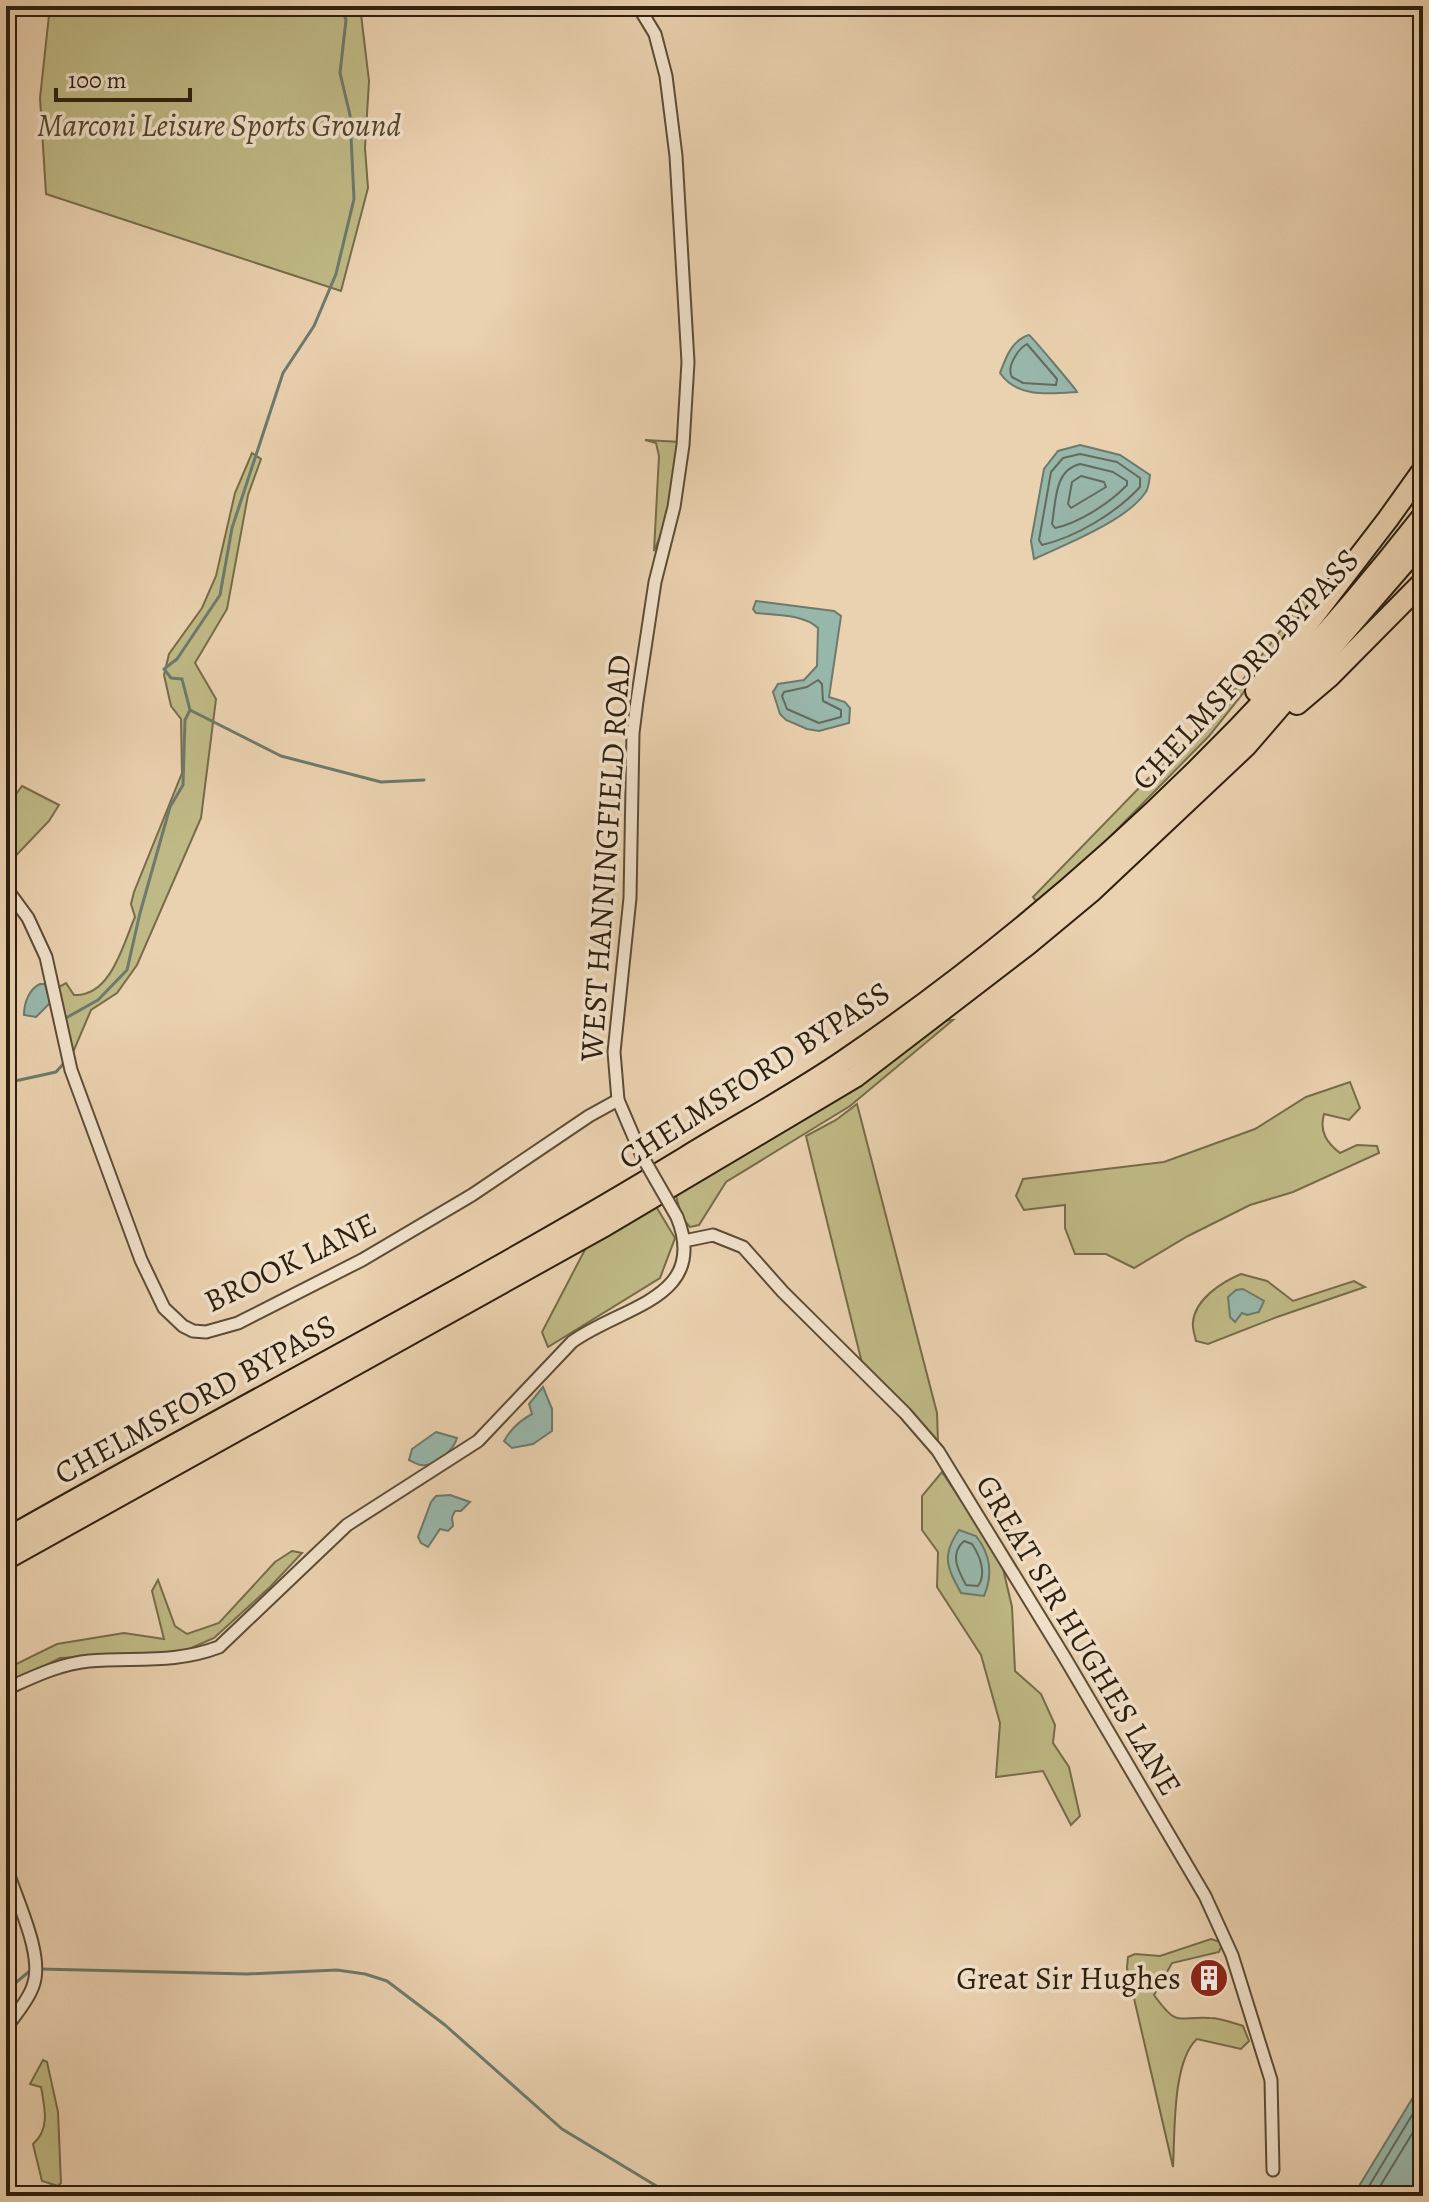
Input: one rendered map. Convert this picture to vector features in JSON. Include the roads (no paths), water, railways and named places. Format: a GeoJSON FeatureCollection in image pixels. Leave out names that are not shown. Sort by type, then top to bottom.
{"type":"FeatureCollection","features":[{"type":"Feature","properties":{"kind":"highway"},"geometry":{"type":"LineString","coordinates":[[1212,752],[1423,470]]}},
{"type":"Feature","properties":{"kind":"highway","name":"CHELMSFORD BYPASS"},"geometry":{"type":"LineString","coordinates":[[6,1539],[592,1213],[843,1061],[1015,933],[1099,863],[1212,752],[1355,600],[1423,516]]}},
{"type":"Feature","properties":{"kind":"highway","name":"CHELMSFORD BYPASS"},"geometry":{"type":"LineString","coordinates":[[6,1559],[606,1225],[855,1077],[1092,891],[1246,746],[1423,541]]}},
{"type":"Feature","properties":{"kind":"highway"},"geometry":{"type":"LineString","coordinates":[[1246,746],[1330,676],[1423,582]]}},
{"type":"Feature","properties":{"kind":"street","name":"WEST HANNINGFIELD ROAD"},"geometry":{"type":"LineString","coordinates":[[6,1689],[49,1670],[87,1661],[195,1656],[219,1647],[347,1525],[478,1441],[572,1342],[587,1331],[651,1301],[667,1290],[677,1278],[683,1263],[684,1241],[677,1217],[642,1156],[618,1100],[614,1052],[630,898],[633,733],[655,582],[674,507],[683,445],[688,362],[676,156],[666,76],[655,34],[638,6]]}},
{"type":"Feature","properties":{"kind":"street","name":"BROOK LANE"},"geometry":{"type":"LineString","coordinates":[[6,888],[28,918],[46,957],[71,1070],[141,1260],[164,1308],[193,1331],[206,1332],[238,1323],[362,1260],[472,1195],[589,1116],[618,1100]]}},
{"type":"Feature","properties":{"kind":"street","name":"GREAT SIR HUGHES LANE"},"geometry":{"type":"LineString","coordinates":[[684,1241],[713,1235],[743,1247],[783,1292],[905,1413],[938,1451],[1065,1658],[1205,1896],[1232,1955],[1271,2080],[1273,2170]]}},
{"type":"Feature","properties":{"kind":"street"},"geometry":{"type":"LineString","coordinates":[[6,1866],[35,1953],[36,1972],[29,1996],[6,2028]]}},
{"type":"Feature","properties":{"kind":"water"},"geometry":{"type":"Polygon","coordinates":[[[1029,335],[1077,392],[1024,391],[1000,373],[1014,345],[1029,335]]]}},
{"type":"Feature","properties":{"kind":"water"},"geometry":{"type":"Polygon","coordinates":[[[1080,445],[1120,455],[1150,475],[1147,489],[1124,513],[1034,559],[1031,541],[1044,469],[1058,451],[1080,445]]]}},
{"type":"Feature","properties":{"kind":"water"},"geometry":{"type":"Polygon","coordinates":[[[756,601],[834,611],[841,616],[829,697],[845,702],[850,708],[849,723],[819,731],[786,720],[780,714],[773,692],[778,684],[804,680],[817,666],[818,628],[797,618],[756,613],[753,609],[756,601]]]}},
{"type":"Feature","properties":{"kind":"water"},"geometry":{"type":"Polygon","coordinates":[[[40,984],[45,984],[50,1003],[36,1017],[24,1015],[28,997],[40,984]]]}},
{"type":"Feature","properties":{"kind":"water"},"geometry":{"type":"Polygon","coordinates":[[[1243,1289],[1264,1301],[1259,1312],[1242,1313],[1235,1322],[1230,1317],[1228,1297],[1236,1290],[1243,1289]]]}},
{"type":"Feature","properties":{"kind":"water"},"geometry":{"type":"Polygon","coordinates":[[[543,1387],[552,1409],[552,1431],[533,1444],[512,1448],[504,1441],[516,1426],[532,1414],[529,1404],[543,1387]]]}},
{"type":"Feature","properties":{"kind":"water"},"geometry":{"type":"Polygon","coordinates":[[[436,1432],[457,1438],[448,1452],[426,1465],[409,1460],[412,1449],[436,1432]]]}},
{"type":"Feature","properties":{"kind":"water"},"geometry":{"type":"Polygon","coordinates":[[[450,1495],[470,1502],[461,1511],[455,1511],[453,1526],[448,1531],[440,1529],[428,1547],[418,1537],[431,1502],[436,1496],[450,1495]]]}},
{"type":"Feature","properties":{"kind":"water"},"geometry":{"type":"Polygon","coordinates":[[[959,1530],[976,1536],[985,1550],[989,1580],[984,1596],[961,1593],[952,1576],[948,1555],[959,1530]]]}},
{"type":"Feature","properties":{"kind":"water"},"geometry":{"type":"Polygon","coordinates":[[[1423,2081],[1423,2196],[1353,2196],[1423,2081]]]}},
{"type":"Feature","properties":{"kind":"waterway"},"geometry":{"type":"LineString","coordinates":[[64,1019],[98,1000],[127,970],[170,807],[183,785],[185,720],[190,710],[182,679],[171,678],[164,669],[177,659],[220,595],[232,528],[283,373],[314,326],[336,274],[354,199],[350,115],[340,73],[346,20],[341,6]]}},
{"type":"Feature","properties":{"kind":"waterway"},"geometry":{"type":"LineString","coordinates":[[190,710],[281,756],[381,782],[424,780]]}},
{"type":"Feature","properties":{"kind":"waterway"},"geometry":{"type":"LineString","coordinates":[[6,1083],[56,1072],[65,1062]]}},
{"type":"Feature","properties":{"kind":"waterway"},"geometry":{"type":"LineString","coordinates":[[6,1991],[32,1969]]}},
{"type":"Feature","properties":{"kind":"waterway"},"geometry":{"type":"LineString","coordinates":[[40,1969],[247,1974],[337,1970],[387,1981],[445,2025],[562,2129],[673,2196]]}},
{"type":"Feature","properties":{"kind":"place","name":"Great Sir Hughes"},"geometry":{"type":"Point","coordinates":[1209,1978]}},
{"type":"Feature","properties":{"kind":"park label","name":"Marconi Leisure Sports Ground"},"geometry":{"type":"Point","coordinates":[219,125]}}]}
